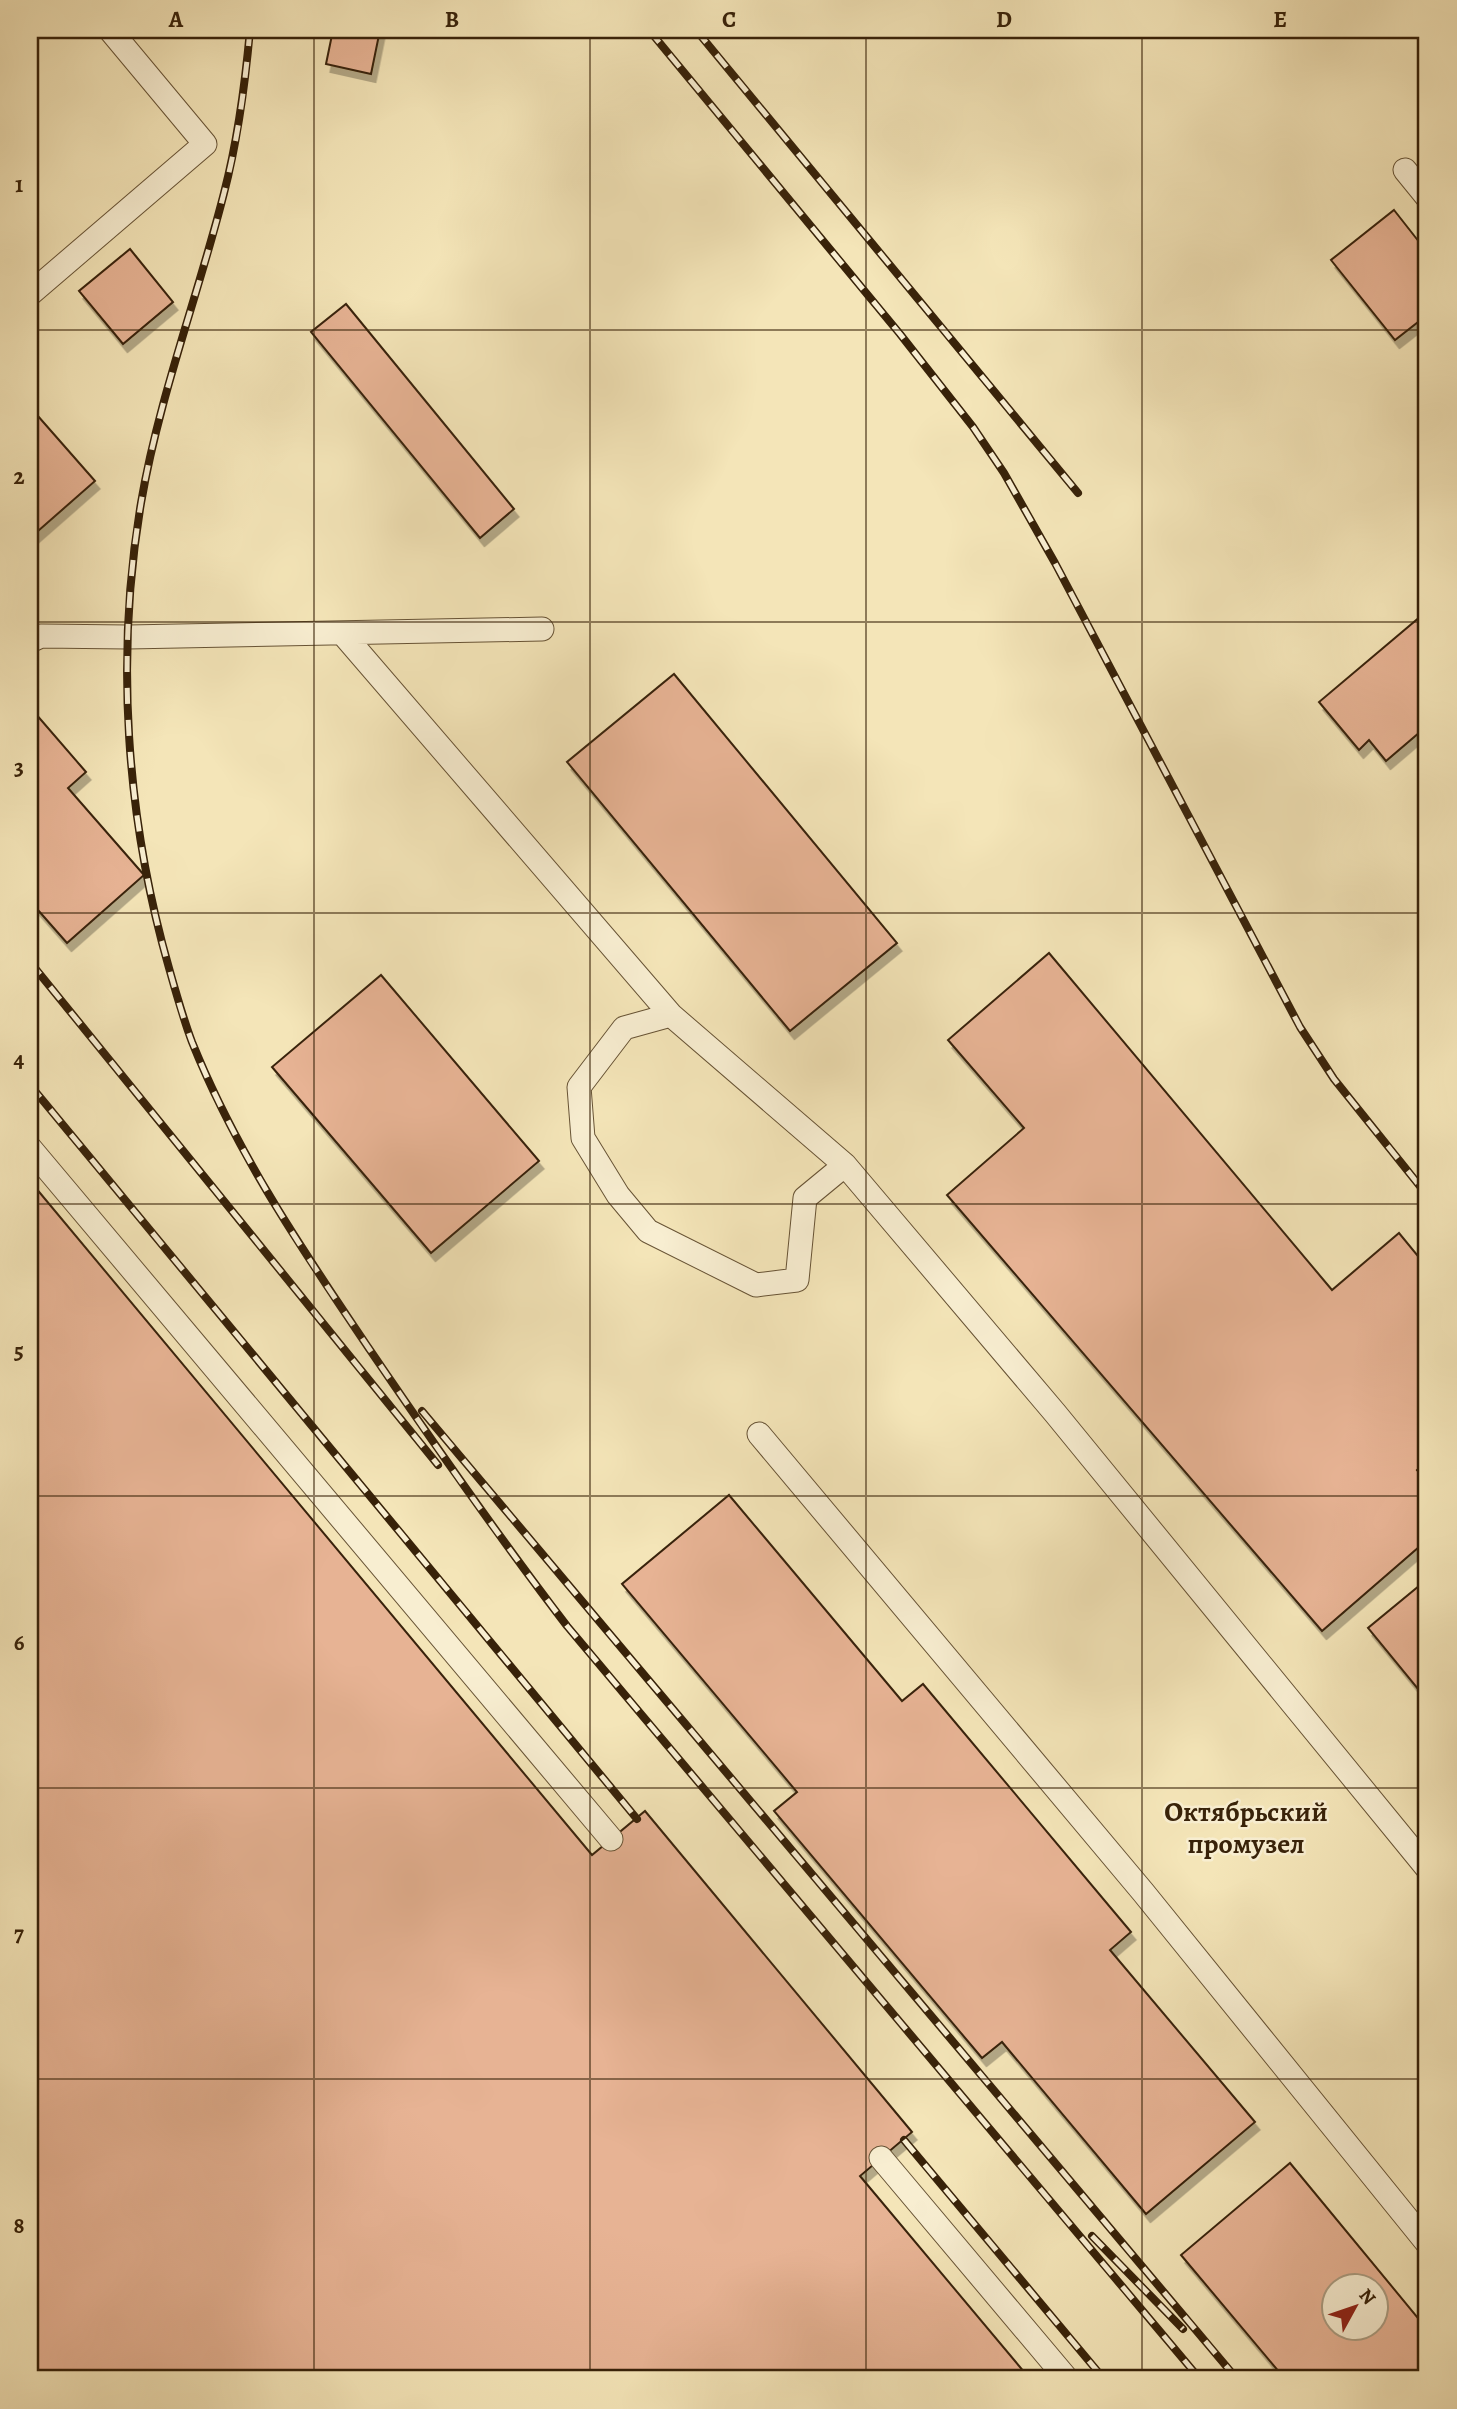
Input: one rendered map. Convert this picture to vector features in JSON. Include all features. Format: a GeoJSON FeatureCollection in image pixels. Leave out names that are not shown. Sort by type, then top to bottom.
{"type":"FeatureCollection","features":[{"type":"Feature","properties":{"kind":"lane"},"geometry":{"type":"LineString","coordinates":[[30,294],[205,145],[110,30]]}},
{"type":"Feature","properties":{"kind":"lane"},"geometry":{"type":"LineString","coordinates":[[1405,170],[1427,197]]}},
{"type":"Feature","properties":{"kind":"lane"},"geometry":{"type":"LineString","coordinates":[[30,641],[41,636],[344,634],[542,629]]}},
{"type":"Feature","properties":{"kind":"lane"},"geometry":{"type":"LineString","coordinates":[[344,634],[671,1015],[845,1165],[1055,1413],[1427,1868]]}},
{"type":"Feature","properties":{"kind":"lane"},"geometry":{"type":"LineString","coordinates":[[671,1015],[624,1028],[579,1087],[583,1138],[618,1195],[648,1231],[756,1285],[797,1280],[805,1198],[845,1165]]}},
{"type":"Feature","properties":{"kind":"lane"},"geometry":{"type":"LineString","coordinates":[[30,1148],[611,1839]]}},
{"type":"Feature","properties":{"kind":"lane"},"geometry":{"type":"LineString","coordinates":[[759,1434],[1143,1892],[1427,2243]]}},
{"type":"Feature","properties":{"kind":"lane"},"geometry":{"type":"LineString","coordinates":[[881,2158],[1067,2379]]}},
{"type":"Feature","properties":{"kind":"building"},"geometry":{"type":"Polygon","coordinates":[[[333,30],[380,30],[371,74],[326,64],[333,30]]]}},
{"type":"Feature","properties":{"kind":"building"},"geometry":{"type":"Polygon","coordinates":[[[1394,210],[1427,252],[1427,315],[1395,340],[1331,260],[1394,210]]]}},
{"type":"Feature","properties":{"kind":"building"},"geometry":{"type":"Polygon","coordinates":[[[130,249],[173,302],[123,344],[79,291],[130,249]]]}},
{"type":"Feature","properties":{"kind":"building"},"geometry":{"type":"Polygon","coordinates":[[[346,304],[514,509],[480,538],[311,332],[346,304]]]}},
{"type":"Feature","properties":{"kind":"building"},"geometry":{"type":"Polygon","coordinates":[[[30,407],[95,481],[30,538],[30,407]]]}},
{"type":"Feature","properties":{"kind":"building"},"geometry":{"type":"Polygon","coordinates":[[[1427,611],[1427,726],[1386,761],[1369,740],[1359,750],[1319,702],[1427,611]]]}},
{"type":"Feature","properties":{"kind":"building"},"geometry":{"type":"Polygon","coordinates":[[[674,674],[897,943],[790,1031],[567,762],[674,674]]]}},
{"type":"Feature","properties":{"kind":"building"},"geometry":{"type":"Polygon","coordinates":[[[35,713],[86,772],[68,788],[144,875],[67,943],[30,901],[30,717],[35,713]]]}},
{"type":"Feature","properties":{"kind":"building"},"geometry":{"type":"Polygon","coordinates":[[[1049,953],[1332,1290],[1399,1233],[1427,1267],[1427,1461],[1417,1470],[1427,1482],[1427,1540],[1322,1631],[947,1195],[1024,1128],[948,1040],[1049,953]]]}},
{"type":"Feature","properties":{"kind":"building"},"geometry":{"type":"Polygon","coordinates":[[[381,975],[539,1161],[431,1253],[272,1067],[381,975]]]}},
{"type":"Feature","properties":{"kind":"building"},"geometry":{"type":"Polygon","coordinates":[[[30,1181],[592,1855],[645,1811],[912,2132],[860,2176],[1030,2379],[30,2379],[30,1181]]]}},
{"type":"Feature","properties":{"kind":"building"},"geometry":{"type":"Polygon","coordinates":[[[729,1495],[902,1701],[923,1684],[1131,1932],[1110,1950],[1255,2122],[1146,2214],[1002,2042],[982,2058],[774,1811],[797,1792],[622,1584],[729,1495]]]}},
{"type":"Feature","properties":{"kind":"building"},"geometry":{"type":"Polygon","coordinates":[[[1425,1581],[1427,1584],[1427,1700],[1368,1628],[1425,1581]]]}},
{"type":"Feature","properties":{"kind":"building"},"geometry":{"type":"Polygon","coordinates":[[[1290,2163],[1380,2272],[1320,2272],[1320,2342],[1390,2342],[1390,2284],[1427,2329],[1427,2379],[1285,2379],[1181,2255],[1290,2163]]]}},
{"type":"Feature","properties":{"kind":"railway"},"geometry":{"type":"LineString","coordinates":[[250,30],[229,173],[168,385],[149,463],[133,561],[128,620],[129,737],[134,796],[154,911],[192,1042],[250,1163],[296,1239],[418,1420],[541,1592],[1200,2379]]}},
{"type":"Feature","properties":{"kind":"railway"},"geometry":{"type":"LineString","coordinates":[[649,30],[900,334],[973,427],[1004,473],[1055,563],[1300,1027],[1334,1079],[1427,1195]]}},
{"type":"Feature","properties":{"kind":"railway"},"geometry":{"type":"LineString","coordinates":[[696,30],[1078,493]]}},
{"type":"Feature","properties":{"kind":"railway"},"geometry":{"type":"LineString","coordinates":[[30,962],[438,1465]]}},
{"type":"Feature","properties":{"kind":"railway"},"geometry":{"type":"LineString","coordinates":[[30,1085],[637,1819]]}},
{"type":"Feature","properties":{"kind":"railway"},"geometry":{"type":"LineString","coordinates":[[422,1411],[1237,2379]]}},
{"type":"Feature","properties":{"kind":"railway"},"geometry":{"type":"LineString","coordinates":[[904,2140],[1104,2379]]}},
{"type":"Feature","properties":{"kind":"railway"},"geometry":{"type":"LineString","coordinates":[[1092,2236],[1183,2329]]}},
{"type":"Feature","properties":{"kind":"district","name":"Октябрьский промузел"},"geometry":{"type":"Point","coordinates":[1246,1827]}}]}
